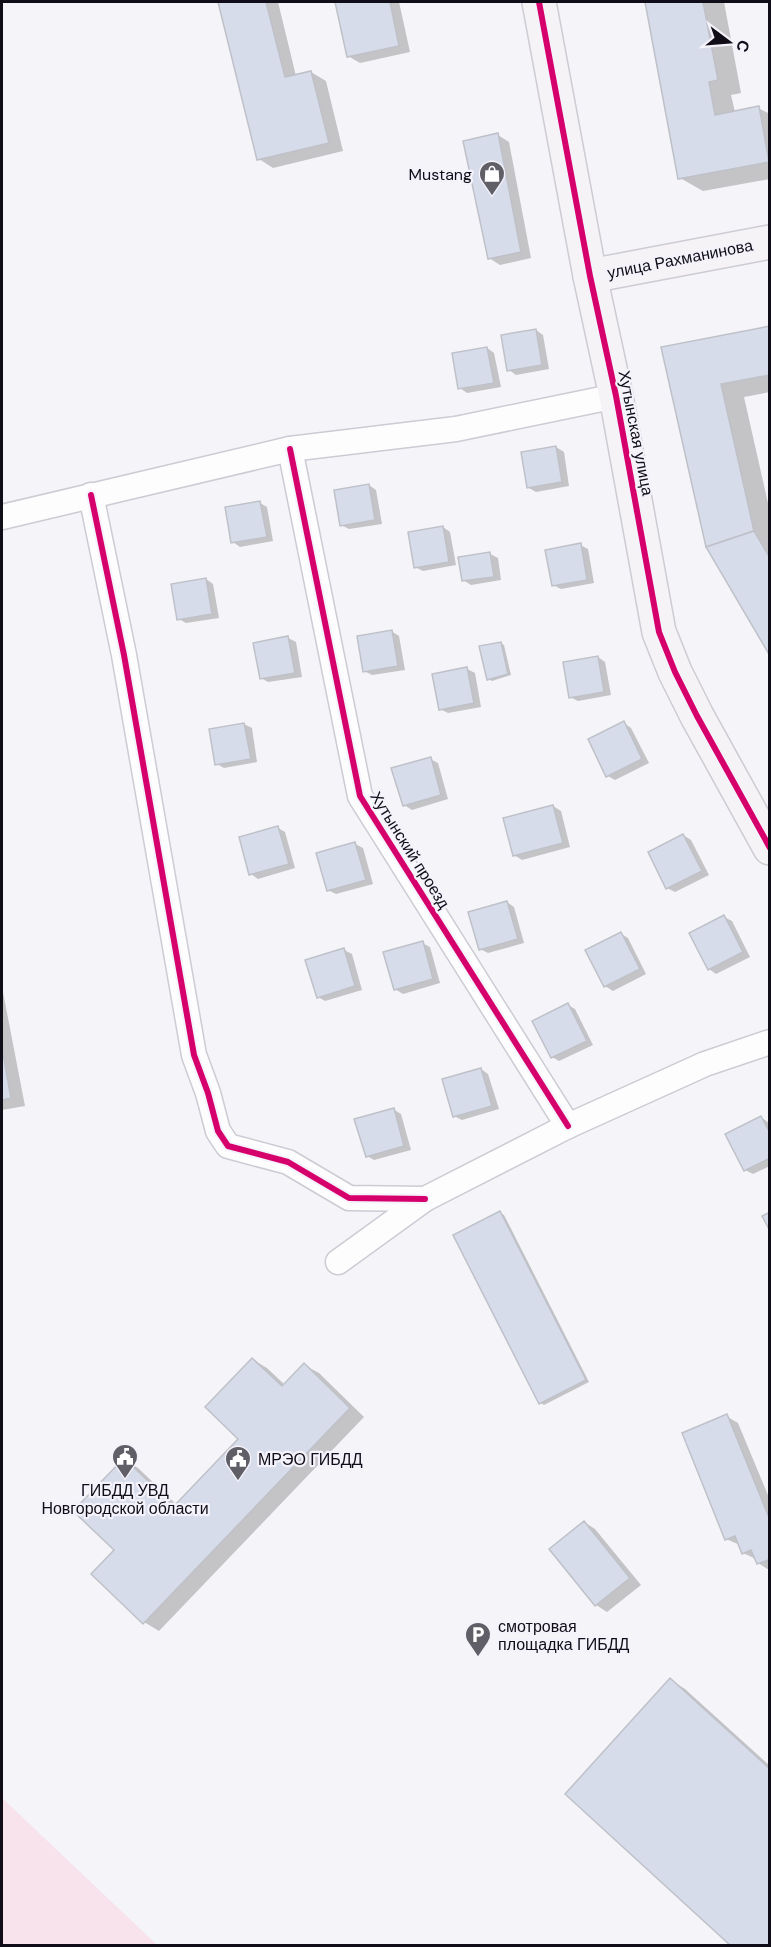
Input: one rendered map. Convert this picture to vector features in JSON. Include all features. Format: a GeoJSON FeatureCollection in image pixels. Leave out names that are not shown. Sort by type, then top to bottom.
{"type":"FeatureCollection","features":[{"type":"Feature","properties":{"kind":"street","name":"Хутынская улица"},"geometry":{"type":"LineString","coordinates":[[539,2],[590,276],[616,396],[659,632],[675,672],[697,716],[770,848]]}},
{"type":"Feature","properties":{"kind":"street","name":"улица Рахманинова"},"geometry":{"type":"LineString","coordinates":[[590,276],[770,242]]}},
{"type":"Feature","properties":{"kind":"street"},"geometry":{"type":"LineString","coordinates":[[2,517],[290,450],[456,429],[616,396]]}},
{"type":"Feature","properties":{"kind":"street","name":"Хутынский проезд"},"geometry":{"type":"LineString","coordinates":[[290,450],[360,796],[568,1126]]}},
{"type":"Feature","properties":{"kind":"street"},"geometry":{"type":"LineString","coordinates":[[91,495],[124,655],[194,1055],[218,1131],[228,1146],[288,1162],[349,1198],[425,1199]]}},
{"type":"Feature","properties":{"kind":"street"},"geometry":{"type":"LineString","coordinates":[[338,1262],[425,1199],[568,1126],[705,1065],[770,1042]]}},
{"type":"Feature","properties":{"kind":"shaded area"},"geometry":{"type":"Polygon","coordinates":[[[2,1798],[157,1945],[2,1945],[2,1798]]]}},
{"type":"Feature","properties":{"kind":"building"},"geometry":{"type":"Polygon","coordinates":[[[218,2],[266,2],[285,77],[311,71],[329,143],[257,160],[218,2]]]}},
{"type":"Feature","properties":{"kind":"building"},"geometry":{"type":"Polygon","coordinates":[[[335,2],[390,2],[399,46],[347,57],[335,2]]]}},
{"type":"Feature","properties":{"kind":"building"},"geometry":{"type":"Polygon","coordinates":[[[645,2],[703,2],[718,80],[709,82],[715,115],[759,106],[769,162],[678,179],[645,2]]]}},
{"type":"Feature","properties":{"kind":"building","name":"Mustang"},"geometry":{"type":"Polygon","coordinates":[[[498,133],[521,252],[488,259],[463,141],[498,133]]]}},
{"type":"Feature","properties":{"kind":"building"},"geometry":{"type":"Polygon","coordinates":[[[770,326],[770,375],[721,384],[754,531],[706,547],[661,347],[770,326]]]}},
{"type":"Feature","properties":{"kind":"building"},"geometry":{"type":"Polygon","coordinates":[[[536,329],[542,365],[507,371],[501,335],[536,329]]]}},
{"type":"Feature","properties":{"kind":"building"},"geometry":{"type":"Polygon","coordinates":[[[487,347],[494,383],[458,389],[452,353],[487,347]]]}},
{"type":"Feature","properties":{"kind":"building"},"geometry":{"type":"Polygon","coordinates":[[[556,446],[562,482],[527,488],[521,452],[556,446]]]}},
{"type":"Feature","properties":{"kind":"building"},"geometry":{"type":"Polygon","coordinates":[[[369,484],[375,520],[340,526],[334,490],[369,484]]]}},
{"type":"Feature","properties":{"kind":"building"},"geometry":{"type":"Polygon","coordinates":[[[260,501],[267,537],[231,543],[225,507],[260,501]]]}},
{"type":"Feature","properties":{"kind":"building"},"geometry":{"type":"Polygon","coordinates":[[[443,526],[449,562],[414,568],[408,532],[443,526]]]}},
{"type":"Feature","properties":{"kind":"building"},"geometry":{"type":"Polygon","coordinates":[[[754,531],[770,558],[770,656],[706,547],[754,531]]]}},
{"type":"Feature","properties":{"kind":"building"},"geometry":{"type":"Polygon","coordinates":[[[581,543],[587,580],[552,586],[545,550],[581,543]]]}},
{"type":"Feature","properties":{"kind":"building"},"geometry":{"type":"Polygon","coordinates":[[[490,552],[494,577],[462,581],[458,557],[490,552]]]}},
{"type":"Feature","properties":{"kind":"building"},"geometry":{"type":"Polygon","coordinates":[[[206,578],[212,614],[177,620],[171,584],[206,578]]]}},
{"type":"Feature","properties":{"kind":"building"},"geometry":{"type":"Polygon","coordinates":[[[392,630],[398,666],[363,672],[357,636],[392,630]]]}},
{"type":"Feature","properties":{"kind":"building"},"geometry":{"type":"Polygon","coordinates":[[[288,636],[295,673],[260,679],[253,643],[288,636]]]}},
{"type":"Feature","properties":{"kind":"building"},"geometry":{"type":"Polygon","coordinates":[[[501,642],[508,674],[487,680],[479,646],[501,642]]]}},
{"type":"Feature","properties":{"kind":"building"},"geometry":{"type":"Polygon","coordinates":[[[598,656],[604,692],[569,698],[563,662],[598,656]]]}},
{"type":"Feature","properties":{"kind":"building"},"geometry":{"type":"Polygon","coordinates":[[[467,667],[474,703],[439,710],[432,674],[467,667]]]}},
{"type":"Feature","properties":{"kind":"building"},"geometry":{"type":"Polygon","coordinates":[[[624,721],[642,759],[606,777],[588,739],[624,721]]]}},
{"type":"Feature","properties":{"kind":"building"},"geometry":{"type":"Polygon","coordinates":[[[244,723],[251,759],[215,765],[209,729],[244,723]]]}},
{"type":"Feature","properties":{"kind":"building"},"geometry":{"type":"Polygon","coordinates":[[[431,757],[441,795],[403,806],[391,768],[431,757]]]}},
{"type":"Feature","properties":{"kind":"building"},"geometry":{"type":"Polygon","coordinates":[[[553,805],[563,843],[513,856],[503,818],[553,805]]]}},
{"type":"Feature","properties":{"kind":"building"},"geometry":{"type":"Polygon","coordinates":[[[278,826],[289,864],[249,875],[239,837],[278,826]]]}},
{"type":"Feature","properties":{"kind":"building"},"geometry":{"type":"Polygon","coordinates":[[[683,834],[702,871],[666,889],[648,852],[683,834]]]}},
{"type":"Feature","properties":{"kind":"building"},"geometry":{"type":"Polygon","coordinates":[[[355,842],[366,880],[327,891],[316,853],[355,842]]]}},
{"type":"Feature","properties":{"kind":"building"},"geometry":{"type":"Polygon","coordinates":[[[507,901],[518,939],[479,950],[468,912],[507,901]]]}},
{"type":"Feature","properties":{"kind":"building"},"geometry":{"type":"Polygon","coordinates":[[[724,915],[743,952],[708,970],[689,933],[724,915]]]}},
{"type":"Feature","properties":{"kind":"building"},"geometry":{"type":"Polygon","coordinates":[[[621,932],[640,969],[604,987],[585,950],[621,932]]]}},
{"type":"Feature","properties":{"kind":"building"},"geometry":{"type":"Polygon","coordinates":[[[423,941],[433,979],[394,990],[383,952],[423,941]]]}},
{"type":"Feature","properties":{"kind":"building"},"geometry":{"type":"Polygon","coordinates":[[[344,948],[355,986],[317,998],[305,960],[344,948]]]}},
{"type":"Feature","properties":{"kind":"building"},"geometry":{"type":"Polygon","coordinates":[[[568,1003],[587,1041],[551,1058],[532,1021],[568,1003]]]}},
{"type":"Feature","properties":{"kind":"building"},"geometry":{"type":"Polygon","coordinates":[[[2,1048],[11,1098],[2,1100],[2,1048]]]}},
{"type":"Feature","properties":{"kind":"building"},"geometry":{"type":"Polygon","coordinates":[[[481,1068],[492,1106],[453,1117],[442,1079],[481,1068]]]}},
{"type":"Feature","properties":{"kind":"building"},"geometry":{"type":"Polygon","coordinates":[[[394,1108],[404,1146],[366,1157],[354,1119],[394,1108]]]}},
{"type":"Feature","properties":{"kind":"building"},"geometry":{"type":"Polygon","coordinates":[[[761,1116],[770,1133],[770,1158],[744,1171],[725,1134],[761,1116]]]}},
{"type":"Feature","properties":{"kind":"building"},"geometry":{"type":"Polygon","coordinates":[[[500,1211],[586,1380],[539,1404],[453,1235],[500,1211]]]}},
{"type":"Feature","properties":{"kind":"building"},"geometry":{"type":"Polygon","coordinates":[[[770,1212],[770,1231],[762,1216],[770,1212]]]}},
{"type":"Feature","properties":{"kind":"building","name":"МРЭО ГИБДД"},"geometry":{"type":"Polygon","coordinates":[[[252,1358],[282,1386],[304,1363],[350,1408],[143,1624],[91,1574],[114,1550],[73,1511],[124,1458],[174,1506],[238,1439],[205,1407],[252,1358]]]}},
{"type":"Feature","properties":{"kind":"building"},"geometry":{"type":"Polygon","coordinates":[[[727,1414],[770,1520],[770,1562],[768,1560],[757,1564],[751,1550],[742,1554],[735,1536],[725,1540],[682,1433],[727,1414]]]}},
{"type":"Feature","properties":{"kind":"building"},"geometry":{"type":"Polygon","coordinates":[[[584,1521],[630,1578],[595,1606],[549,1549],[584,1521]]]}},
{"type":"Feature","properties":{"kind":"building"},"geometry":{"type":"Polygon","coordinates":[[[670,1678],[770,1769],[770,1946],[731,1946],[565,1794],[670,1678]]]}},
{"type":"Feature","properties":{"kind":"cycle path"},"geometry":{"type":"LineString","coordinates":[[539,2],[590,276],[616,396],[659,632],[675,672],[697,716],[770,848]]}},
{"type":"Feature","properties":{"kind":"cycle path"},"geometry":{"type":"LineString","coordinates":[[290,449],[360,796],[568,1126]]}},
{"type":"Feature","properties":{"kind":"cycle path"},"geometry":{"type":"LineString","coordinates":[[91,495],[124,655],[194,1055],[208,1093],[218,1131],[228,1146],[288,1162],[349,1198],[425,1199]]}},
{"type":"Feature","properties":{"kind":"place","name":"Mustang"},"geometry":{"type":"Point","coordinates":[492,197]}},
{"type":"Feature","properties":{"kind":"place","name":"ГИБДД УВД Новгородской области"},"geometry":{"type":"Point","coordinates":[125,1480]}},
{"type":"Feature","properties":{"kind":"place","name":"МРЭО ГИБДД"},"geometry":{"type":"Point","coordinates":[238,1482]}},
{"type":"Feature","properties":{"kind":"place","name":"смотровая площадка ГИБДД"},"geometry":{"type":"Point","coordinates":[478,1658]}}]}
